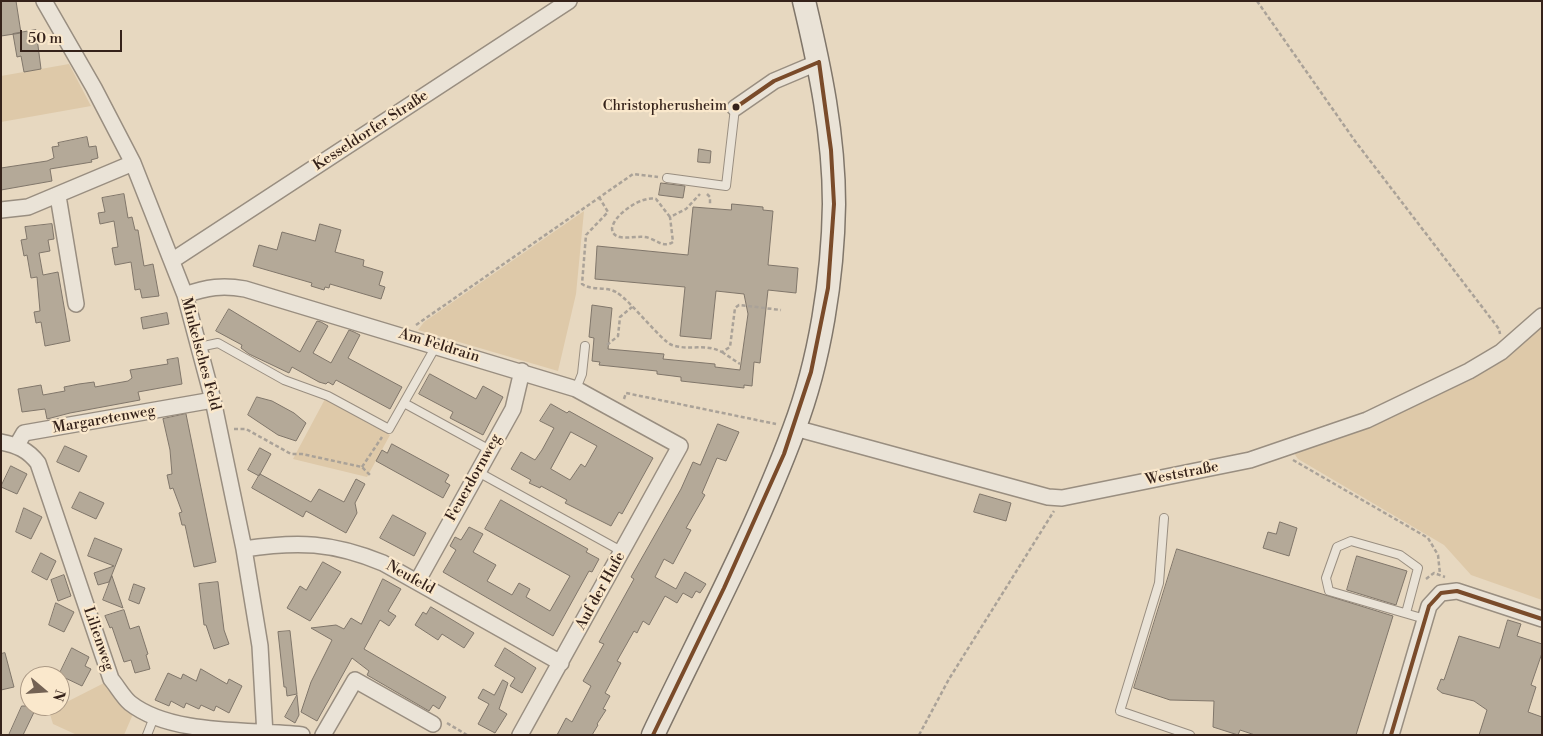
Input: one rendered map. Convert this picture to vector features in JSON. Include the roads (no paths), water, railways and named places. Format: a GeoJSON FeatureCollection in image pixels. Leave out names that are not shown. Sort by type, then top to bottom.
{"type":"FeatureCollection","features":[{"type":"Feature","properties":{"kind":"main road"},"geometry":{"type":"LineString","coordinates":[[653,735],[747,540],[795,428],[823,317],[830,261],[834,203],[829,128],[819,62],[804,1]]}},
{"type":"Feature","properties":{"kind":"street","name":"Minkelsches Feld"},"geometry":{"type":"LineString","coordinates":[[44,1],[94,88],[133,163],[173,260],[185,295],[213,400],[244,549],[260,646],[265,734]]}},
{"type":"Feature","properties":{"kind":"street","name":"Kesseldorfer Straße"},"geometry":{"type":"LineString","coordinates":[[173,260],[569,1]]}},
{"type":"Feature","properties":{"kind":"street"},"geometry":{"type":"LineString","coordinates":[[735,108],[774,81],[819,62]]}},
{"type":"Feature","properties":{"kind":"street"},"geometry":{"type":"LineString","coordinates":[[1,210],[28,207],[133,163]]}},
{"type":"Feature","properties":{"kind":"street"},"geometry":{"type":"LineString","coordinates":[[58,196],[76,304]]}},
{"type":"Feature","properties":{"kind":"street","name":"Am Feldrain"},"geometry":{"type":"LineString","coordinates":[[185,295],[204,288],[226,285],[522,371],[576,389],[680,446]]}},
{"type":"Feature","properties":{"kind":"street","name":"Weststraße"},"geometry":{"type":"LineString","coordinates":[[795,428],[1048,497],[1062,498],[1250,460],[1367,420],[1469,371],[1500,352],[1542,316]]}},
{"type":"Feature","properties":{"kind":"street","name":"Feuerdornweg"},"geometry":{"type":"LineString","coordinates":[[418,582],[513,408],[522,371]]}},
{"type":"Feature","properties":{"kind":"street","name":"Margaretenweg"},"geometry":{"type":"LineString","coordinates":[[17,445],[24,433],[213,400]]}},
{"type":"Feature","properties":{"kind":"street"},"geometry":{"type":"LineString","coordinates":[[1,442],[17,445]]}},
{"type":"Feature","properties":{"kind":"street","name":"Lilienweg"},"geometry":{"type":"LineString","coordinates":[[17,445],[32,455],[38,463],[111,679],[129,702],[154,718],[187,726],[265,734],[302,735]]}},
{"type":"Feature","properties":{"kind":"street","name":"Auf der Hufe"},"geometry":{"type":"LineString","coordinates":[[520,735],[680,446]]}},
{"type":"Feature","properties":{"kind":"street","name":"Neufeld"},"geometry":{"type":"LineString","coordinates":[[244,549],[281,543],[321,544],[360,554],[383,563],[561,663]]}},
{"type":"Feature","properties":{"kind":"street"},"geometry":{"type":"LineString","coordinates":[[1391,735],[1429,606],[1441,593],[1457,591],[1542,619]]}},
{"type":"Feature","properties":{"kind":"street"},"geometry":{"type":"LineString","coordinates":[[323,735],[355,680],[433,724]]}},
{"type":"Feature","properties":{"kind":"lane"},"geometry":{"type":"LineString","coordinates":[[667,178],[726,186],[735,108]]}},
{"type":"Feature","properties":{"kind":"lane"},"geometry":{"type":"LineString","coordinates":[[200,347],[218,343],[284,380],[328,396],[389,428],[436,346]]}},
{"type":"Feature","properties":{"kind":"lane"},"geometry":{"type":"LineString","coordinates":[[576,389],[582,374],[585,346]]}},
{"type":"Feature","properties":{"kind":"lane"},"geometry":{"type":"LineString","coordinates":[[404,403],[490,450]]}},
{"type":"Feature","properties":{"kind":"lane"},"geometry":{"type":"LineString","coordinates":[[478,472],[622,552]]}},
{"type":"Feature","properties":{"kind":"lane"},"geometry":{"type":"LineString","coordinates":[[1164,518],[1159,583],[1120,711],[1190,735]]}},
{"type":"Feature","properties":{"kind":"lane"},"geometry":{"type":"LineString","coordinates":[[1406,613],[1418,568],[1400,555],[1351,541],[1337,547],[1326,578],[1330,592],[1425,619]]}},
{"type":"Feature","properties":{"kind":"lane"},"geometry":{"type":"LineString","coordinates":[[147,735],[154,718]]}},
{"type":"Feature","properties":{"kind":"place","name":"Christopherusheim"},"geometry":{"type":"Point","coordinates":[736,107]}}]}
